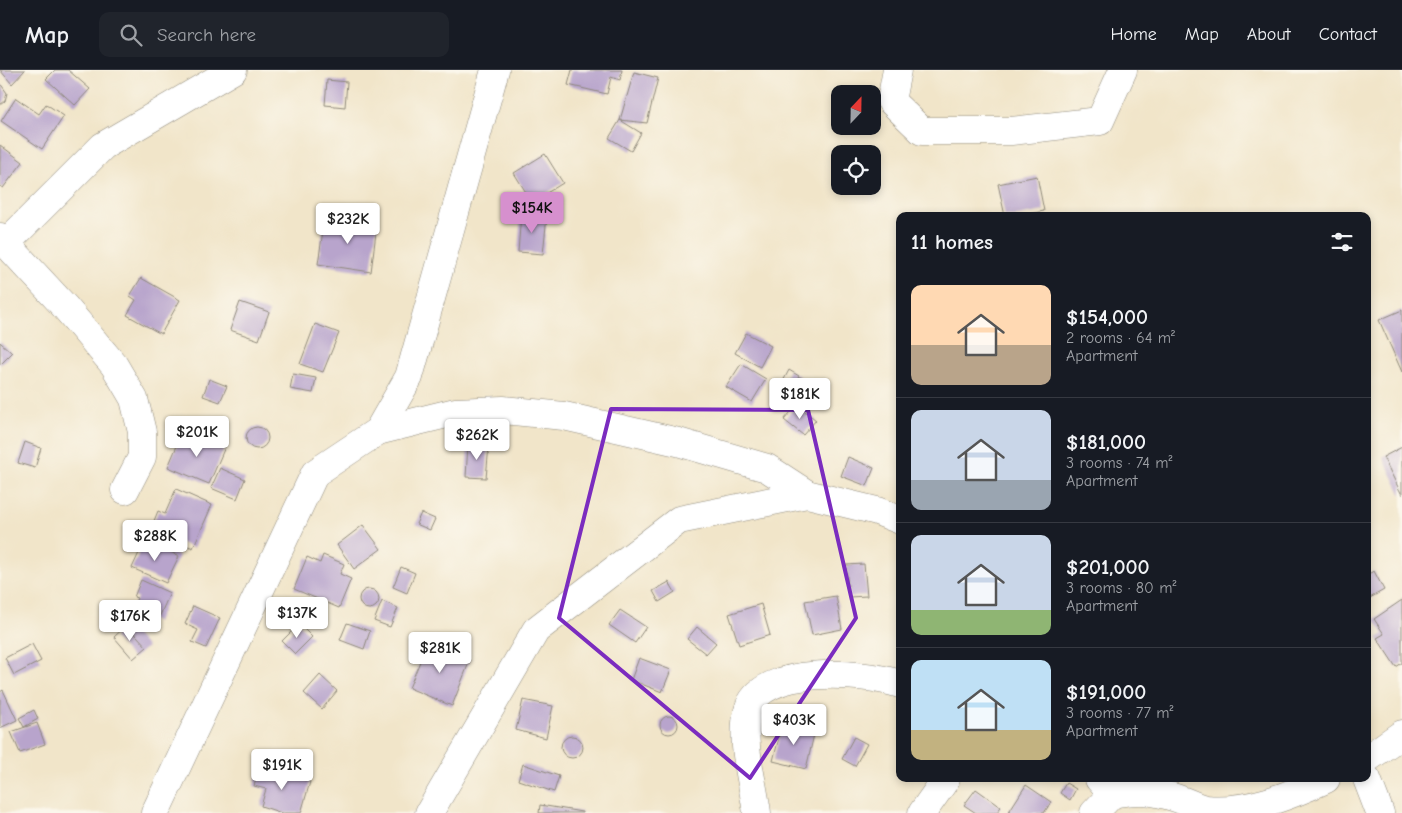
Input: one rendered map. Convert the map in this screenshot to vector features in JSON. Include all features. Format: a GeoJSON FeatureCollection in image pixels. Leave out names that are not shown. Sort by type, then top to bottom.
{"type":"FeatureCollection","features":[{"type":"Feature","properties":{"kind":"street"},"geometry":{"type":"LineString","coordinates":[[125,490],[142,457],[142,432],[134,400],[114,366],[65,307],[3,240],[103,146],[233,70]]}},
{"type":"Feature","properties":{"kind":"street"},"geometry":{"type":"LineString","coordinates":[[378,431],[409,377],[495,70]]}},
{"type":"Feature","properties":{"kind":"street"},"geometry":{"type":"LineString","coordinates":[[897,70],[891,101],[922,131],[1012,130],[1100,121],[1123,70]]}},
{"type":"Feature","properties":{"kind":"street"},"geometry":{"type":"LineString","coordinates":[[155,813],[316,473],[378,431],[455,412],[503,410],[564,416],[678,442],[767,468],[807,494],[896,519]]}},
{"type":"Feature","properties":{"kind":"street"},"geometry":{"type":"LineString","coordinates":[[429,813],[536,630],[679,520],[807,494]]}},
{"type":"Feature","properties":{"kind":"street"},"geometry":{"type":"LineString","coordinates":[[757,813],[745,729],[748,709],[756,697],[773,684],[790,678],[808,675],[857,675],[896,683]]}},
{"type":"Feature","properties":{"kind":"street"},"geometry":{"type":"LineString","coordinates":[[1371,756],[1402,734]]}},
{"type":"Feature","properties":{"kind":"street"},"geometry":{"type":"LineString","coordinates":[[922,813],[944,782]]}},
{"type":"Feature","properties":{"kind":"street"},"geometry":{"type":"LineString","coordinates":[[1102,795],[1138,789],[1176,798],[1205,809],[1226,811],[1267,806],[1319,782]]}},
{"type":"Feature","properties":{"kind":"street"},"geometry":{"type":"LineString","coordinates":[[1368,782],[1380,813]]}},
{"type":"Feature","properties":{"kind":"highlighted area"},"geometry":{"type":"Polygon","coordinates":[[[611,409],[808,410],[856,618],[750,778],[559,618],[611,409]]]}},
{"type":"Feature","properties":{"kind":"building"},"geometry":{"type":"Polygon","coordinates":[[[0,70],[25,70],[12,84],[0,70]]]}},
{"type":"Feature","properties":{"kind":"building"},"geometry":{"type":"Polygon","coordinates":[[[55,70],[68,70],[90,89],[75,105],[46,79],[55,70]]]}},
{"type":"Feature","properties":{"kind":"building"},"geometry":{"type":"Polygon","coordinates":[[[572,70],[622,70],[620,80],[611,77],[607,94],[568,85],[572,70]]]}},
{"type":"Feature","properties":{"kind":"building"},"geometry":{"type":"Polygon","coordinates":[[[634,72],[658,78],[647,123],[620,120],[634,72]]]}},
{"type":"Feature","properties":{"kind":"building"},"geometry":{"type":"Polygon","coordinates":[[[327,80],[347,82],[345,107],[325,105],[327,80]]]}},
{"type":"Feature","properties":{"kind":"building"},"geometry":{"type":"Polygon","coordinates":[[[0,83],[7,93],[5,101],[0,105],[0,83]]]}},
{"type":"Feature","properties":{"kind":"building"},"geometry":{"type":"Polygon","coordinates":[[[16,98],[39,114],[46,104],[64,116],[42,149],[1,121],[16,98]]]}},
{"type":"Feature","properties":{"kind":"building"},"geometry":{"type":"Polygon","coordinates":[[[620,120],[641,133],[631,151],[609,138],[620,120]]]}},
{"type":"Feature","properties":{"kind":"building"},"geometry":{"type":"Polygon","coordinates":[[[0,145],[23,162],[3,188],[0,186],[0,145]]]}},
{"type":"Feature","properties":{"kind":"building"},"geometry":{"type":"Polygon","coordinates":[[[545,154],[563,183],[532,202],[514,173],[545,154]]]}},
{"type":"Feature","properties":{"kind":"building"},"geometry":{"type":"Polygon","coordinates":[[[1037,176],[1044,211],[1004,212],[998,184],[1037,176]]]}},
{"type":"Feature","properties":{"kind":"building"},"geometry":{"type":"Polygon","coordinates":[[[521,214],[547,216],[543,254],[518,252],[521,214]]]}},
{"type":"Feature","properties":{"kind":"building"},"geometry":{"type":"Polygon","coordinates":[[[325,217],[377,225],[371,272],[318,264],[325,217]]]}},
{"type":"Feature","properties":{"kind":"building"},"geometry":{"type":"Polygon","coordinates":[[[141,278],[180,300],[161,334],[127,315],[136,300],[130,296],[141,278]]]}},
{"type":"Feature","properties":{"kind":"building"},"geometry":{"type":"Polygon","coordinates":[[[240,302],[269,312],[259,340],[230,330],[240,302]]]}},
{"type":"Feature","properties":{"kind":"building"},"geometry":{"type":"Polygon","coordinates":[[[1402,310],[1402,372],[1379,320],[1402,310]]]}},
{"type":"Feature","properties":{"kind":"building"},"geometry":{"type":"Polygon","coordinates":[[[315,324],[339,333],[323,372],[300,364],[315,324]]]}},
{"type":"Feature","properties":{"kind":"building"},"geometry":{"type":"Polygon","coordinates":[[[746,333],[771,346],[760,367],[735,353],[746,333]]]}},
{"type":"Feature","properties":{"kind":"building"},"geometry":{"type":"Polygon","coordinates":[[[0,342],[12,353],[0,365],[0,342]]]}},
{"type":"Feature","properties":{"kind":"building"},"geometry":{"type":"Polygon","coordinates":[[[741,364],[766,379],[752,402],[726,387],[741,364]]]}},
{"type":"Feature","properties":{"kind":"building"},"geometry":{"type":"Polygon","coordinates":[[[789,370],[799,376],[790,395],[779,389],[789,370]]]}},
{"type":"Feature","properties":{"kind":"building"},"geometry":{"type":"Polygon","coordinates":[[[293,374],[316,378],[313,393],[290,389],[293,374]]]}},
{"type":"Feature","properties":{"kind":"building"},"geometry":{"type":"Polygon","coordinates":[[[800,377],[813,384],[807,397],[794,390],[800,377]]]}},
{"type":"Feature","properties":{"kind":"building"},"geometry":{"type":"Polygon","coordinates":[[[209,379],[227,386],[220,402],[203,396],[209,379]]]}},
{"type":"Feature","properties":{"kind":"building"},"geometry":{"type":"Polygon","coordinates":[[[797,405],[816,420],[803,435],[784,420],[797,405]]]}},
{"type":"Feature","properties":{"kind":"building"},"geometry":{"type":"Polygon","coordinates":[[[257,427],[265,430],[268,438],[265,446],[257,449],[249,446],[246,438],[249,430],[257,427]]]}},
{"type":"Feature","properties":{"kind":"building"},"geometry":{"type":"Polygon","coordinates":[[[182,434],[201,442],[202,438],[225,447],[209,484],[168,467],[182,434]]]}},
{"type":"Feature","properties":{"kind":"building"},"geometry":{"type":"Polygon","coordinates":[[[25,442],[41,448],[35,468],[18,463],[25,442]]]}},
{"type":"Feature","properties":{"kind":"building"},"geometry":{"type":"Polygon","coordinates":[[[468,444],[489,446],[486,478],[466,477],[468,444]]]}},
{"type":"Feature","properties":{"kind":"building"},"geometry":{"type":"Polygon","coordinates":[[[1402,447],[1402,495],[1383,457],[1402,447]]]}},
{"type":"Feature","properties":{"kind":"building"},"geometry":{"type":"Polygon","coordinates":[[[848,457],[874,468],[867,486],[841,476],[848,457]]]}},
{"type":"Feature","properties":{"kind":"building"},"geometry":{"type":"Polygon","coordinates":[[[220,468],[245,479],[237,499],[211,488],[220,468]]]}},
{"type":"Feature","properties":{"kind":"building"},"geometry":{"type":"Polygon","coordinates":[[[176,489],[212,505],[193,548],[177,541],[174,549],[147,538],[158,511],[165,514],[176,489]]]}},
{"type":"Feature","properties":{"kind":"building"},"geometry":{"type":"Polygon","coordinates":[[[421,513],[435,519],[430,530],[416,524],[421,513]]]}},
{"type":"Feature","properties":{"kind":"building"},"geometry":{"type":"Polygon","coordinates":[[[363,525],[381,549],[354,569],[337,545],[363,525]]]}},
{"type":"Feature","properties":{"kind":"building"},"geometry":{"type":"Polygon","coordinates":[[[145,540],[179,556],[166,583],[132,568],[145,540]]]}},
{"type":"Feature","properties":{"kind":"building"},"geometry":{"type":"Polygon","coordinates":[[[323,555],[344,564],[340,574],[351,579],[339,608],[294,589],[307,557],[320,563],[323,555]]]}},
{"type":"Feature","properties":{"kind":"building"},"geometry":{"type":"Polygon","coordinates":[[[864,564],[867,596],[849,597],[846,565],[864,564]]]}},
{"type":"Feature","properties":{"kind":"building"},"geometry":{"type":"Polygon","coordinates":[[[401,567],[415,573],[407,593],[393,587],[401,567]]]}},
{"type":"Feature","properties":{"kind":"building"},"geometry":{"type":"Polygon","coordinates":[[[1374,571],[1384,590],[1371,597],[1371,572],[1374,571]]]}},
{"type":"Feature","properties":{"kind":"building"},"geometry":{"type":"Polygon","coordinates":[[[141,580],[170,593],[157,622],[131,611],[137,598],[134,597],[141,580]]]}},
{"type":"Feature","properties":{"kind":"building"},"geometry":{"type":"Polygon","coordinates":[[[669,582],[675,592],[659,602],[653,591],[669,582]]]}},
{"type":"Feature","properties":{"kind":"building"},"geometry":{"type":"Polygon","coordinates":[[[365,589],[373,589],[379,595],[379,603],[373,609],[365,609],[359,603],[359,595],[365,589]]]}},
{"type":"Feature","properties":{"kind":"building"},"geometry":{"type":"Polygon","coordinates":[[[836,596],[842,629],[812,635],[805,601],[836,596]]]}},
{"type":"Feature","properties":{"kind":"building"},"geometry":{"type":"Polygon","coordinates":[[[1402,600],[1402,663],[1396,667],[1377,638],[1384,634],[1374,619],[1402,600]]]}},
{"type":"Feature","properties":{"kind":"building"},"geometry":{"type":"Polygon","coordinates":[[[382,601],[398,608],[390,627],[374,621],[382,601]]]}},
{"type":"Feature","properties":{"kind":"building"},"geometry":{"type":"Polygon","coordinates":[[[761,604],[770,635],[739,645],[729,614],[761,604]]]}},
{"type":"Feature","properties":{"kind":"building"},"geometry":{"type":"Polygon","coordinates":[[[193,606],[220,618],[206,648],[192,642],[198,630],[185,624],[193,606]]]}},
{"type":"Feature","properties":{"kind":"building"},"geometry":{"type":"Polygon","coordinates":[[[620,610],[646,627],[635,643],[609,625],[620,610]]]}},
{"type":"Feature","properties":{"kind":"building"},"geometry":{"type":"Polygon","coordinates":[[[347,623],[370,631],[364,649],[340,640],[347,623]]]}},
{"type":"Feature","properties":{"kind":"building"},"geometry":{"type":"Polygon","coordinates":[[[299,624],[312,637],[295,654],[282,641],[299,624]]]}},
{"type":"Feature","properties":{"kind":"building"},"geometry":{"type":"Polygon","coordinates":[[[127,625],[147,647],[133,659],[114,637],[127,625]]]}},
{"type":"Feature","properties":{"kind":"building"},"geometry":{"type":"Polygon","coordinates":[[[697,627],[716,643],[706,654],[687,639],[697,627]]]}},
{"type":"Feature","properties":{"kind":"building"},"geometry":{"type":"Polygon","coordinates":[[[428,642],[470,660],[452,706],[409,688],[428,642]]]}},
{"type":"Feature","properties":{"kind":"building"},"geometry":{"type":"Polygon","coordinates":[[[32,644],[41,661],[14,675],[5,658],[32,644]]]}},
{"type":"Feature","properties":{"kind":"building"},"geometry":{"type":"Polygon","coordinates":[[[639,658],[671,670],[662,692],[631,680],[639,658]]]}},
{"type":"Feature","properties":{"kind":"building"},"geometry":{"type":"Polygon","coordinates":[[[320,675],[337,691],[322,709],[304,693],[320,675]]]}},
{"type":"Feature","properties":{"kind":"building"},"geometry":{"type":"Polygon","coordinates":[[[3,690],[17,720],[0,728],[0,692],[3,690]]]}},
{"type":"Feature","properties":{"kind":"building"},"geometry":{"type":"Polygon","coordinates":[[[523,700],[553,706],[546,738],[516,730],[523,700]]]}},
{"type":"Feature","properties":{"kind":"building"},"geometry":{"type":"Polygon","coordinates":[[[34,710],[38,719],[24,727],[19,718],[34,710]]]}},
{"type":"Feature","properties":{"kind":"building"},"geometry":{"type":"Polygon","coordinates":[[[665,716],[673,716],[678,721],[676,732],[665,734],[660,729],[660,721],[665,716]]]}},
{"type":"Feature","properties":{"kind":"building"},"geometry":{"type":"Polygon","coordinates":[[[783,722],[815,730],[806,769],[773,761],[783,722]]]}},
{"type":"Feature","properties":{"kind":"building"},"geometry":{"type":"Polygon","coordinates":[[[37,723],[45,744],[20,753],[11,732],[37,723]]]}},
{"type":"Feature","properties":{"kind":"building"},"geometry":{"type":"Polygon","coordinates":[[[572,736],[580,739],[583,747],[580,755],[572,758],[564,755],[561,747],[564,739],[572,736]]]}},
{"type":"Feature","properties":{"kind":"building"},"geometry":{"type":"Polygon","coordinates":[[[854,737],[867,744],[855,766],[842,759],[854,737]]]}},
{"type":"Feature","properties":{"kind":"building"},"geometry":{"type":"Polygon","coordinates":[[[523,764],[559,776],[554,792],[518,780],[523,764]]]}},
{"type":"Feature","properties":{"kind":"building"},"geometry":{"type":"Polygon","coordinates":[[[260,766],[310,782],[301,813],[282,813],[261,806],[266,789],[254,786],[260,766]]]}},
{"type":"Feature","properties":{"kind":"building"},"geometry":{"type":"Polygon","coordinates":[[[1066,783],[1076,789],[1070,800],[1060,793],[1066,783]]]}},
{"type":"Feature","properties":{"kind":"building"},"geometry":{"type":"Polygon","coordinates":[[[1026,785],[1051,802],[1044,813],[1008,813],[1026,785]]]}},
{"type":"Feature","properties":{"kind":"building"},"geometry":{"type":"Polygon","coordinates":[[[976,789],[1001,807],[996,813],[976,813],[964,805],[976,789]]]}},
{"type":"Feature","properties":{"kind":"building"},"geometry":{"type":"Polygon","coordinates":[[[540,805],[582,812],[582,813],[539,813],[540,805]]]}}]}
